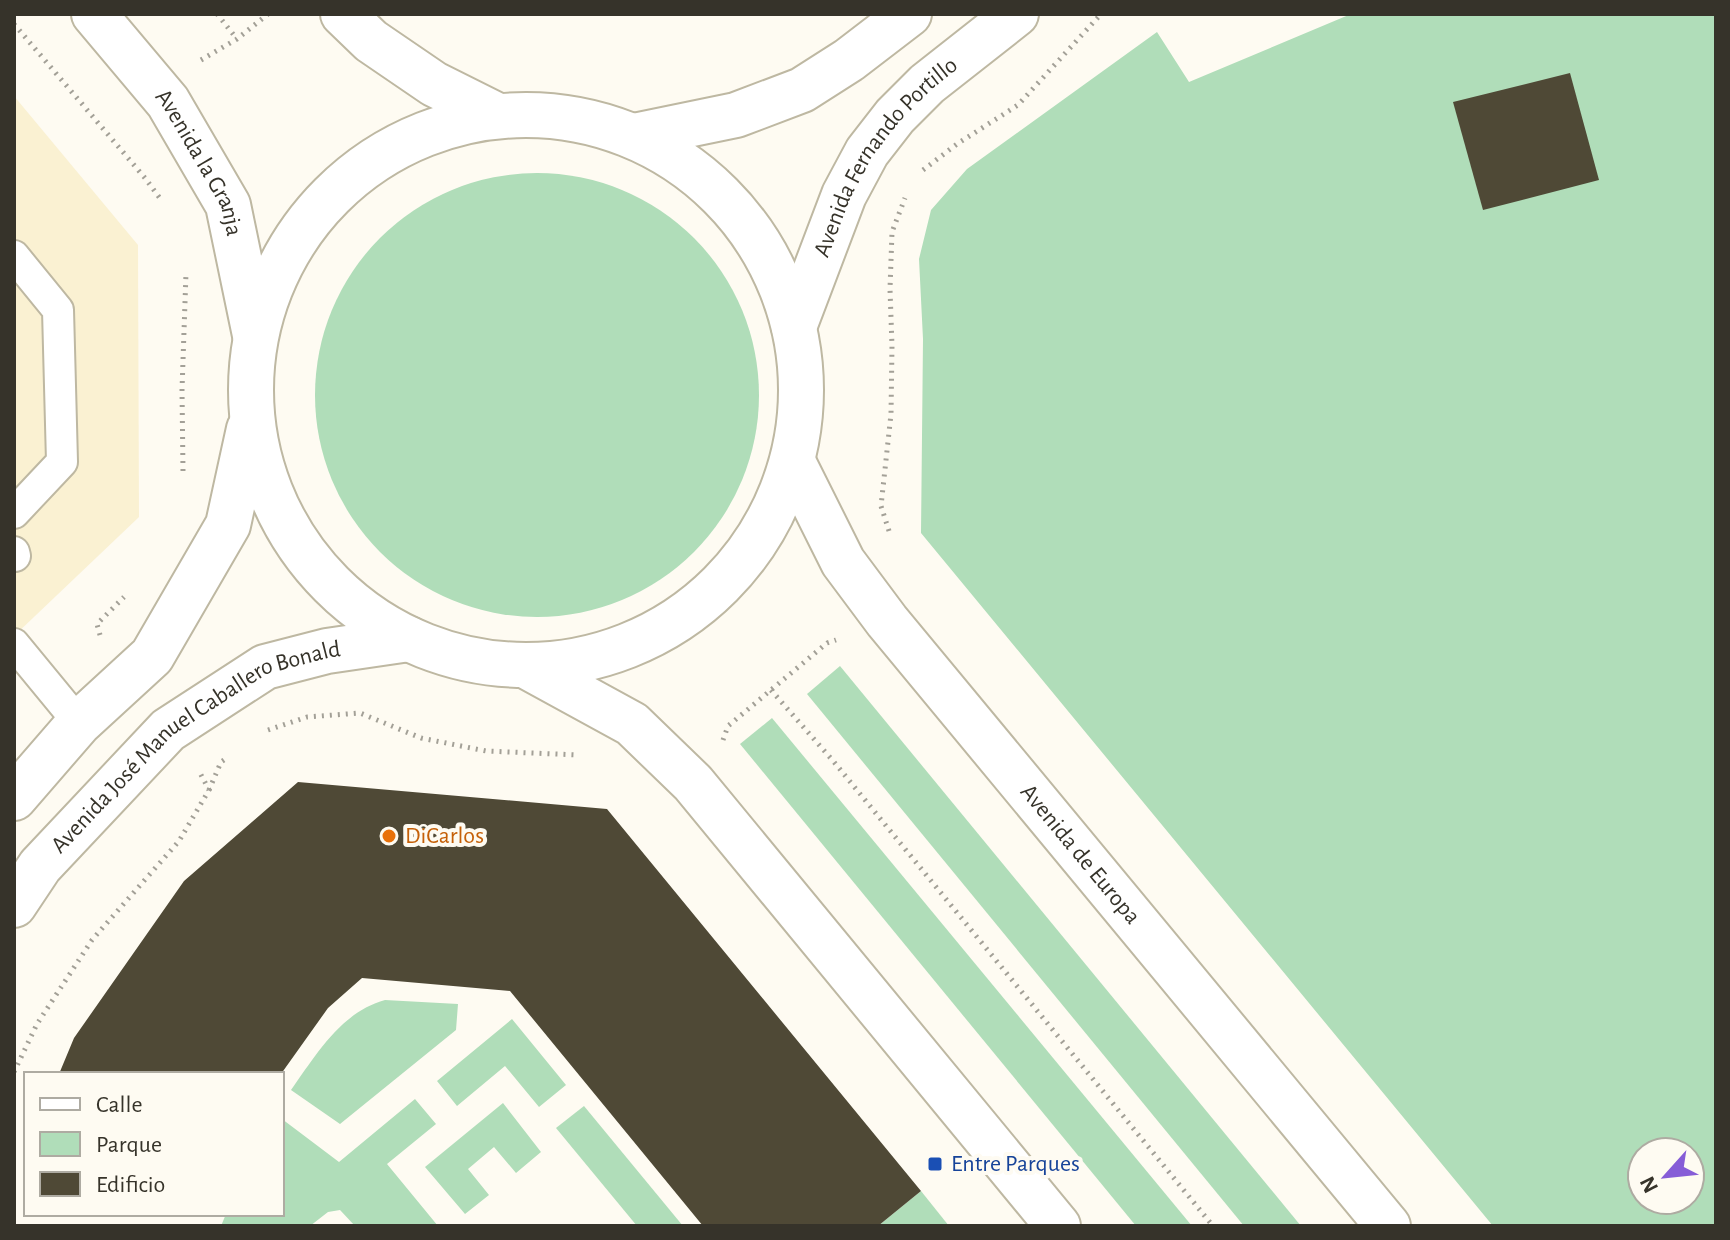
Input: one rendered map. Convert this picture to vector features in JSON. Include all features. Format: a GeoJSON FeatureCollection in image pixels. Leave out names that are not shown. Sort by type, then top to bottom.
{"type":"FeatureCollection","features":[{"type":"Feature","properties":{"kind":"main road","name":"Avenida la Granja"},"geometry":{"type":"LineString","coordinates":[[94,14],[168,102],[228,205],[255,337]]}},
{"type":"Feature","properties":{"kind":"main road"},"geometry":{"type":"LineString","coordinates":[[343,14],[371,41],[434,84],[496,115]]}},
{"type":"Feature","properties":{"kind":"main road"},"geometry":{"type":"LineString","coordinates":[[634,136],[736,115],[802,90],[849,60],[909,14]]}},
{"type":"Feature","properties":{"kind":"main road","name":"Avenida Fernando Portillo"},"geometry":{"type":"LineString","coordinates":[[794,327],[844,195],[867,152],[895,116],[927,84],[1016,14]]}},
{"type":"Feature","properties":{"kind":"main road"},"geometry":{"type":"LineString","coordinates":[[14,798],[79,723],[152,656],[228,525],[252,414],[255,337],[276,271],[315,212],[366,164],[427,131],[496,115],[566,116],[634,136],[690,168],[737,212],[772,266],[794,327],[801,378],[795,466],[763,532],[728,578],[686,615],[636,643],[583,660],[526,666],[467,659],[409,639],[348,601],[301,548],[267,484],[252,414]]}},
{"type":"Feature","properties":{"kind":"main road","name":"Avenida de Europa"},"geometry":{"type":"LineString","coordinates":[[795,466],[843,562],[887,621],[1388,1226]]}},
{"type":"Feature","properties":{"kind":"main road","name":"Avenida José Manuel Caballero Bonald"},"geometry":{"type":"LineString","coordinates":[[14,905],[40,866],[168,730],[265,667],[327,651],[409,639]]}},
{"type":"Feature","properties":{"kind":"main road"},"geometry":{"type":"LineString","coordinates":[[526,666],[632,724],[693,783],[1058,1226]]}},
{"type":"Feature","properties":{"kind":"lane"},"geometry":{"type":"LineString","coordinates":[[14,256],[58,310],[62,462],[19,503]]}},
{"type":"Feature","properties":{"kind":"lane"},"geometry":{"type":"LineString","coordinates":[[14,644],[79,723]]}},
{"type":"Feature","properties":{"kind":"path"},"geometry":{"type":"LineString","coordinates":[[217,14],[237,39]]}},
{"type":"Feature","properties":{"kind":"path"},"geometry":{"type":"LineString","coordinates":[[155,87],[237,39],[268,14]]}},
{"type":"Feature","properties":{"kind":"path"},"geometry":{"type":"LineString","coordinates":[[913,178],[957,144],[1018,105],[1101,14]]}},
{"type":"Feature","properties":{"kind":"path"},"geometry":{"type":"LineString","coordinates":[[14,24],[168,209]]}},
{"type":"Feature","properties":{"kind":"path"},"geometry":{"type":"LineString","coordinates":[[890,536],[881,506],[891,414],[892,232],[907,191]]}},
{"type":"Feature","properties":{"kind":"path"},"geometry":{"type":"LineString","coordinates":[[184,481],[182,390],[186,268]]}},
{"type":"Feature","properties":{"kind":"path"},"geometry":{"type":"LineString","coordinates":[[126,680],[104,654],[97,624],[129,591]]}},
{"type":"Feature","properties":{"kind":"path"},"geometry":{"type":"LineString","coordinates":[[693,783],[725,752],[723,739],[728,726],[827,643],[838,639],[855,646],[887,621]]}},
{"type":"Feature","properties":{"kind":"path"},"geometry":{"type":"LineString","coordinates":[[771,690],[834,762],[1213,1226]]}},
{"type":"Feature","properties":{"kind":"path"},"geometry":{"type":"LineString","coordinates":[[257,733],[307,717],[360,713],[421,738],[486,751],[587,755]]}},
{"type":"Feature","properties":{"kind":"path"},"geometry":{"type":"LineString","coordinates":[[168,730],[190,757],[209,790]]}},
{"type":"Feature","properties":{"kind":"path"},"geometry":{"type":"LineString","coordinates":[[14,1072],[37,1024],[92,940],[179,841],[209,790],[221,762],[233,753]]}},
{"type":"Feature","properties":{"kind":"shaded area"},"geometry":{"type":"Polygon","coordinates":[[[14,96],[138,245],[139,517],[14,636],[14,96]]]}},
{"type":"Feature","properties":{"kind":"green space"},"geometry":{"type":"Polygon","coordinates":[[[1351,14],[1716,14],[1716,1226],[1493,1226],[921,533],[923,339],[919,259],[931,210],[967,169],[1157,32],[1189,82],[1351,14]]]}},
{"type":"Feature","properties":{"kind":"green space"},"geometry":{"type":"Polygon","coordinates":[[[537,173],[580,177],[622,190],[661,210],[694,238],[722,271],[742,310],[755,352],[759,395],[755,438],[742,480],[722,519],[694,552],[661,580],[622,600],[580,613],[537,617],[494,613],[452,600],[413,580],[380,552],[352,519],[332,480],[319,438],[315,395],[319,352],[332,310],[352,271],[380,238],[413,210],[452,190],[494,177],[537,173]]]}},
{"type":"Feature","properties":{"kind":"green space"},"geometry":{"type":"Polygon","coordinates":[[[840,666],[1301,1226],[1244,1226],[807,694],[840,666]]]}},
{"type":"Feature","properties":{"kind":"green space"},"geometry":{"type":"Polygon","coordinates":[[[772,718],[1192,1226],[1136,1226],[740,744],[772,718]]]}},
{"type":"Feature","properties":{"kind":"green space"},"geometry":{"type":"Polygon","coordinates":[[[385,1000],[458,1004],[456,1030],[340,1124],[291,1090],[331,1036],[355,1014],[385,1000]]]}},
{"type":"Feature","properties":{"kind":"green space"},"geometry":{"type":"Polygon","coordinates":[[[512,1019],[566,1085],[539,1107],[505,1066],[457,1106],[437,1081],[512,1019]]]}},
{"type":"Feature","properties":{"kind":"green space"},"geometry":{"type":"Polygon","coordinates":[[[415,1099],[436,1124],[387,1164],[438,1226],[355,1226],[340,1210],[328,1212],[310,1226],[221,1226],[225,1216],[284,1216],[284,1121],[339,1162],[415,1099]]]}},
{"type":"Feature","properties":{"kind":"green space"},"geometry":{"type":"Polygon","coordinates":[[[503,1103],[541,1152],[516,1173],[494,1147],[468,1169],[489,1195],[465,1214],[425,1167],[503,1103]]]}},
{"type":"Feature","properties":{"kind":"green space"},"geometry":{"type":"Polygon","coordinates":[[[584,1106],[683,1226],[637,1226],[556,1128],[584,1106]]]}},
{"type":"Feature","properties":{"kind":"green space"},"geometry":{"type":"Polygon","coordinates":[[[921,1191],[949,1226],[878,1226],[921,1191]]]}},
{"type":"Feature","properties":{"kind":"building"},"geometry":{"type":"Polygon","coordinates":[[[1570,73],[1599,180],[1483,210],[1453,102],[1570,73]]]}},
{"type":"Feature","properties":{"kind":"building"},"geometry":{"type":"Polygon","coordinates":[[[298,782],[607,809],[921,1191],[878,1226],[703,1226],[510,991],[362,978],[328,1008],[282,1072],[60,1072],[74,1038],[184,881],[298,782]]]}},
{"type":"Feature","properties":{"kind":"place","name":"DiCarlos"},"geometry":{"type":"Point","coordinates":[389,836]}},
{"type":"Feature","properties":{"kind":"place","name":"Entre Parques"},"geometry":{"type":"Point","coordinates":[935,1164]}}]}
